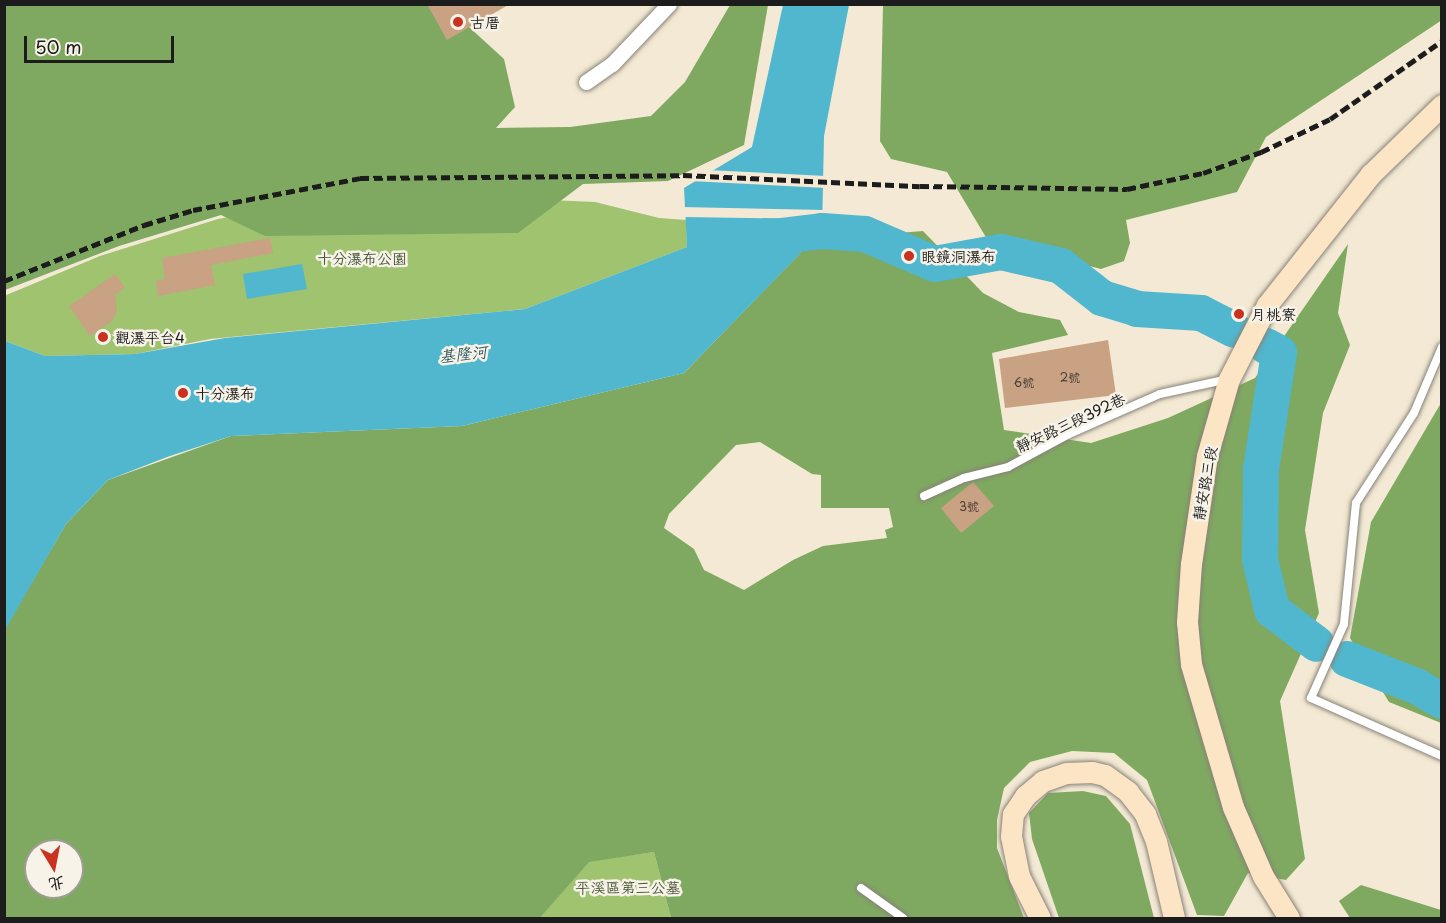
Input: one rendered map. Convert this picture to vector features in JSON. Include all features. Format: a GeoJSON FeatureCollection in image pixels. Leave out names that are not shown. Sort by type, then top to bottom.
{"type":"FeatureCollection","features":[{"type":"Feature","properties":{"kind":"main road","name":"靜安路三段"},"geometry":{"type":"LineString","coordinates":[[1289,918],[1263,876],[1233,807],[1191,664],[1187,622],[1191,564],[1207,456],[1229,379],[1267,305],[1317,238],[1371,174],[1442,105]]}},
{"type":"Feature","properties":{"kind":"main road"},"geometry":{"type":"LineString","coordinates":[[1040,918],[1019,876],[1011,836],[1013,814],[1024,796],[1043,781],[1066,773],[1092,772],[1105,776],[1128,792],[1145,814],[1156,841],[1174,918]]}},
{"type":"Feature","properties":{"kind":"street"},"geometry":{"type":"LineString","coordinates":[[586,82],[612,64],[669,4]]}},
{"type":"Feature","properties":{"kind":"lane"},"geometry":{"type":"LineString","coordinates":[[1442,348],[1414,413],[1356,502],[1344,624],[1311,698],[1442,756]]}},
{"type":"Feature","properties":{"kind":"lane","name":"靜安路三段392巷"},"geometry":{"type":"LineString","coordinates":[[924,496],[964,478],[1008,467],[1068,434],[1160,394],[1229,379]]}},
{"type":"Feature","properties":{"kind":"lane"},"geometry":{"type":"LineString","coordinates":[[861,888],[903,918]]}},
{"type":"Feature","properties":{"kind":"green space"},"geometry":{"type":"Polygon","coordinates":[[[1441,4],[1442,20],[1266,137],[1237,192],[1126,220],[1130,243],[1124,261],[1101,269],[987,239],[947,172],[891,159],[880,141],[883,5],[1441,4]]]}},
{"type":"Feature","properties":{"kind":"green space"},"geometry":{"type":"Polygon","coordinates":[[[5,5],[452,5],[458,17],[504,59],[515,107],[496,128],[570,127],[651,116],[685,82],[730,5],[768,5],[744,145],[668,181],[583,184],[518,233],[265,236],[221,215],[119,246],[5,290],[5,5]]]}},
{"type":"Feature","properties":{"kind":"green space","name":"十分瀑布公園"},"geometry":{"type":"Polygon","coordinates":[[[359,192],[595,202],[659,218],[686,220],[687,247],[525,309],[210,339],[135,354],[45,356],[5,341],[4,296],[100,256],[218,219],[359,192]]]}},
{"type":"Feature","properties":{"kind":"green space"},"geometry":{"type":"Polygon","coordinates":[[[923,231],[983,293],[1019,312],[1060,320],[1068,335],[992,353],[1004,430],[1091,443],[1168,418],[1255,378],[1348,244],[1338,313],[1350,345],[1323,413],[1305,530],[1319,613],[1280,701],[1305,859],[1286,880],[1248,873],[1224,916],[1197,915],[1147,780],[1114,753],[1072,751],[1030,762],[1004,788],[997,820],[997,848],[1024,918],[671,918],[654,852],[589,862],[540,918],[5,918],[4,630],[66,524],[108,480],[231,436],[462,426],[684,373],[813,240],[923,231]],[[760,442],[736,445],[669,514],[664,528],[694,549],[704,570],[744,590],[793,560],[823,546],[887,538],[885,530],[893,527],[889,508],[821,508],[821,475],[812,474],[760,442]]]}},
{"type":"Feature","properties":{"kind":"green space"},"geometry":{"type":"Polygon","coordinates":[[[1441,403],[1442,723],[1389,702],[1350,638],[1371,522],[1441,403]]]}},
{"type":"Feature","properties":{"kind":"green space"},"geometry":{"type":"Polygon","coordinates":[[[1083,791],[1106,796],[1130,824],[1154,918],[1059,918],[1032,839],[1029,813],[1048,793],[1083,791]]]}},
{"type":"Feature","properties":{"kind":"green space","name":"平溪區第三公墓"},"geometry":{"type":"Polygon","coordinates":[[[654,852],[671,918],[540,918],[589,861],[654,852]]]}},
{"type":"Feature","properties":{"kind":"green space"},"geometry":{"type":"Polygon","coordinates":[[[1361,885],[1441,910],[1441,918],[1350,918],[1339,901],[1361,885]]]}},
{"type":"Feature","properties":{"kind":"water","name":"基隆河"},"geometry":{"type":"Polygon","coordinates":[[[783,5],[849,5],[824,136],[822,231],[684,373],[462,426],[231,436],[167,457],[108,480],[66,524],[5,630],[5,341],[45,356],[135,354],[225,338],[525,309],[687,247],[684,188],[752,147],[783,5]]]}},
{"type":"Feature","properties":{"kind":"water"},"geometry":{"type":"Polygon","coordinates":[[[302,264],[307,289],[247,299],[243,274],[302,264]]]}},
{"type":"Feature","properties":{"kind":"pier"},"geometry":{"type":"Polygon","coordinates":[[[707,170],[826,176],[826,188],[690,181],[707,170]]]}},
{"type":"Feature","properties":{"kind":"pier"},"geometry":{"type":"Polygon","coordinates":[[[682,207],[826,210],[825,219],[683,217],[682,207]]]}},
{"type":"Feature","properties":{"kind":"building","name":"古厝"},"geometry":{"type":"Polygon","coordinates":[[[427,4],[510,4],[447,40],[427,4]]]}},
{"type":"Feature","properties":{"kind":"building"},"geometry":{"type":"Polygon","coordinates":[[[270,238],[273,253],[211,265],[215,285],[158,296],[156,281],[165,279],[162,258],[270,238]]]}},
{"type":"Feature","properties":{"kind":"building"},"geometry":{"type":"Polygon","coordinates":[[[115,274],[125,288],[115,294],[117,311],[112,321],[90,336],[69,306],[115,274]]]}},
{"type":"Feature","properties":{"kind":"building"},"geometry":{"type":"Polygon","coordinates":[[[1108,340],[1116,395],[1005,408],[999,359],[1108,340]]]}},
{"type":"Feature","properties":{"kind":"building"},"geometry":{"type":"Polygon","coordinates":[[[973,482],[994,506],[961,533],[941,508],[973,482]]]}},
{"type":"Feature","properties":{"kind":"waterway"},"geometry":{"type":"LineString","coordinates":[[772,237],[822,231],[865,234],[935,264],[1001,252],[1061,266],[1102,298],[1137,309],[1201,313],[1234,330]]}},
{"type":"Feature","properties":{"kind":"waterway"},"geometry":{"type":"LineString","coordinates":[[1266,346],[1279,353],[1261,469],[1260,559],[1272,610],[1317,644]]}},
{"type":"Feature","properties":{"kind":"waterway"},"geometry":{"type":"LineString","coordinates":[[1347,659],[1416,686],[1442,701]]}},
{"type":"Feature","properties":{"kind":"railway"},"geometry":{"type":"LineString","coordinates":[[4,281],[144,225],[193,210],[360,178],[683,175],[920,186],[1127,189],[1203,173],[1261,152],[1330,119],[1442,41]]}},
{"type":"Feature","properties":{"kind":"place","name":"古厝"},"geometry":{"type":"Point","coordinates":[458,22]}},
{"type":"Feature","properties":{"kind":"place","name":"眼鏡洞瀑布"},"geometry":{"type":"Point","coordinates":[909,256]}},
{"type":"Feature","properties":{"kind":"place","name":"月桃寮"},"geometry":{"type":"Point","coordinates":[1239,314]}},
{"type":"Feature","properties":{"kind":"place","name":"觀瀑平台4"},"geometry":{"type":"Point","coordinates":[103,337]}},
{"type":"Feature","properties":{"kind":"place","name":"十分瀑布"},"geometry":{"type":"Point","coordinates":[183,393]}}]}
